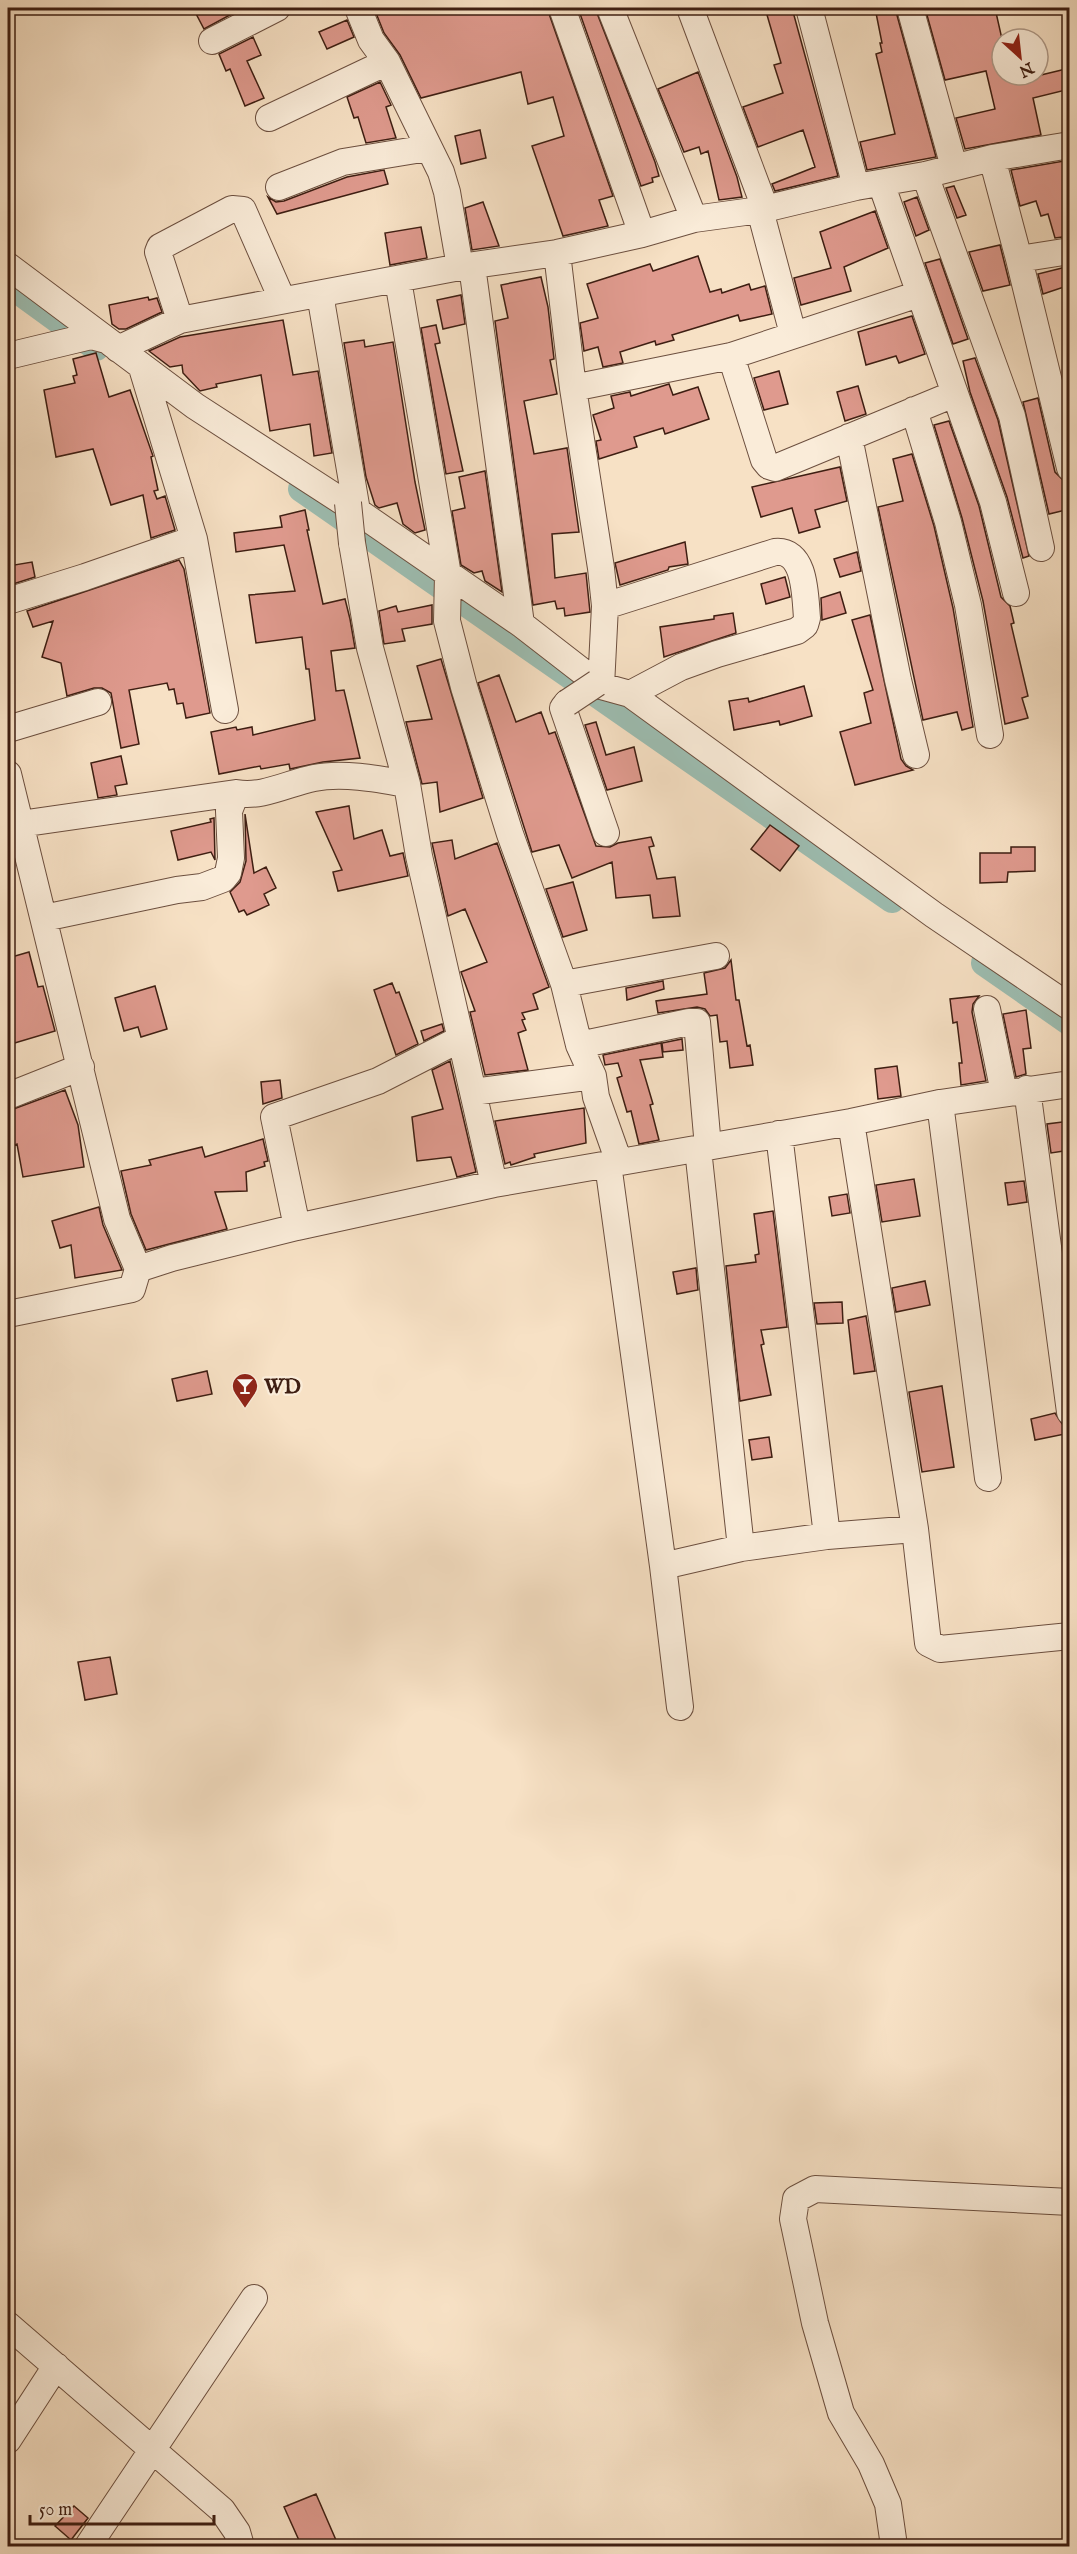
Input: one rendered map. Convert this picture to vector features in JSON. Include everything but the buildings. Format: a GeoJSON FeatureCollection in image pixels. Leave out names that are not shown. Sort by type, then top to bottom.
{"type":"FeatureCollection","features":[{"type":"Feature","properties":{"kind":"street"},"geometry":{"type":"LineString","coordinates":[[212,41],[277,8]]}},
{"type":"Feature","properties":{"kind":"street"},"geometry":{"type":"LineString","coordinates":[[358,8],[371,40],[387,62],[441,172],[447,192],[466,267],[521,624]]}},
{"type":"Feature","properties":{"kind":"street"},"geometry":{"type":"LineString","coordinates":[[562,8],[642,234]]}},
{"type":"Feature","properties":{"kind":"street"},"geometry":{"type":"LineString","coordinates":[[610,8],[694,219]]}},
{"type":"Feature","properties":{"kind":"street"},"geometry":{"type":"LineString","coordinates":[[690,8],[762,209],[793,334]]}},
{"type":"Feature","properties":{"kind":"street"},"geometry":{"type":"LineString","coordinates":[[809,8],[856,187]]}},
{"type":"Feature","properties":{"kind":"street"},"geometry":{"type":"LineString","coordinates":[[910,8],[954,167]]}},
{"type":"Feature","properties":{"kind":"street"},"geometry":{"type":"LineString","coordinates":[[269,118],[387,62]]}},
{"type":"Feature","properties":{"kind":"street"},"geometry":{"type":"LineString","coordinates":[[19,354],[105,342],[180,320],[282,299],[557,253],[642,234],[694,219],[762,209],[856,187],[925,175],[992,158],[1070,145]]}},
{"type":"Feature","properties":{"kind":"street"},"geometry":{"type":"LineString","coordinates":[[279,187],[343,162],[428,148]]}},
{"type":"Feature","properties":{"kind":"street"},"geometry":{"type":"LineString","coordinates":[[992,158],[1070,468]]}},
{"type":"Feature","properties":{"kind":"street"},"geometry":{"type":"LineString","coordinates":[[925,175],[1012,416],[1041,548]]}},
{"type":"Feature","properties":{"kind":"street"},"geometry":{"type":"LineString","coordinates":[[881,183],[993,502],[1016,593]]}},
{"type":"Feature","properties":{"kind":"street"},"geometry":{"type":"LineString","coordinates":[[180,320],[158,252],[160,247],[232,209],[243,210],[282,299]]}},
{"type":"Feature","properties":{"kind":"street"},"geometry":{"type":"LineString","coordinates":[[1019,259],[1070,251]]}},
{"type":"Feature","properties":{"kind":"street"},"geometry":{"type":"LineString","coordinates":[[557,253],[573,388],[605,606],[599,684]]}},
{"type":"Feature","properties":{"kind":"street"},"geometry":{"type":"LineString","coordinates":[[8,266],[144,373],[352,507],[521,624],[599,684],[630,694],[933,915],[1070,1007]]}},
{"type":"Feature","properties":{"kind":"street"},"geometry":{"type":"LineString","coordinates":[[398,280],[448,575],[447,621],[464,687],[510,834],[564,984],[579,1045],[593,1076],[613,1163],[680,1707]]}},
{"type":"Feature","properties":{"kind":"street"},"geometry":{"type":"LineString","coordinates":[[320,294],[352,507],[352,543],[370,648],[407,784],[419,856],[494,1184]]}},
{"type":"Feature","properties":{"kind":"street"},"geometry":{"type":"LineString","coordinates":[[573,388],[731,356],[919,294]]}},
{"type":"Feature","properties":{"kind":"street"},"geometry":{"type":"LineString","coordinates":[[731,356],[764,460],[769,466],[781,466],[954,394]]}},
{"type":"Feature","properties":{"kind":"street"},"geometry":{"type":"LineString","coordinates":[[144,373],[194,539],[225,710]]}},
{"type":"Feature","properties":{"kind":"street"},"geometry":{"type":"LineString","coordinates":[[914,410],[948,522],[968,605],[990,735]]}},
{"type":"Feature","properties":{"kind":"street"},"geometry":{"type":"LineString","coordinates":[[849,437],[896,669],[916,755]]}},
{"type":"Feature","properties":{"kind":"street"},"geometry":{"type":"LineString","coordinates":[[8,601],[194,539]]}},
{"type":"Feature","properties":{"kind":"street"},"geometry":{"type":"LineString","coordinates":[[605,606],[776,552],[784,551],[792,555],[798,563],[807,610],[805,625],[789,634],[717,654],[681,667],[630,694]]}},
{"type":"Feature","properties":{"kind":"street"},"geometry":{"type":"LineString","coordinates":[[599,684],[567,703],[563,708],[606,833]]}},
{"type":"Feature","properties":{"kind":"street"},"geometry":{"type":"LineString","coordinates":[[8,729],[98,702]]}},
{"type":"Feature","properties":{"kind":"street"},"geometry":{"type":"LineString","coordinates":[[8,774],[117,1219],[136,1276]]}},
{"type":"Feature","properties":{"kind":"street"},"geometry":{"type":"LineString","coordinates":[[20,824],[236,793],[266,792],[315,777],[368,777],[407,784]]}},
{"type":"Feature","properties":{"kind":"street"},"geometry":{"type":"LineString","coordinates":[[44,918],[177,890],[202,887],[223,879],[228,873],[231,858],[229,811],[236,793]]}},
{"type":"Feature","properties":{"kind":"street"},"geometry":{"type":"LineString","coordinates":[[564,984],[716,956]]}},
{"type":"Feature","properties":{"kind":"street"},"geometry":{"type":"LineString","coordinates":[[987,1009],[1016,1091],[1070,1412]]}},
{"type":"Feature","properties":{"kind":"street"},"geometry":{"type":"LineString","coordinates":[[579,1045],[697,1022],[703,1148],[741,1548]]}},
{"type":"Feature","properties":{"kind":"street"},"geometry":{"type":"LineString","coordinates":[[297,1227],[274,1117],[378,1081],[460,1039]]}},
{"type":"Feature","properties":{"kind":"street"},"geometry":{"type":"LineString","coordinates":[[8,1096],[81,1067]]}},
{"type":"Feature","properties":{"kind":"street"},"geometry":{"type":"LineString","coordinates":[[473,1092],[593,1076]]}},
{"type":"Feature","properties":{"kind":"street"},"geometry":{"type":"LineString","coordinates":[[8,1314],[136,1276],[172,1258],[297,1227],[494,1184],[851,1122],[940,1103],[1070,1084]]}},
{"type":"Feature","properties":{"kind":"street"},"geometry":{"type":"LineString","coordinates":[[940,1103],[988,1478]]}},
{"type":"Feature","properties":{"kind":"street"},"geometry":{"type":"LineString","coordinates":[[851,1122],[915,1529],[928,1643],[940,1648],[1070,1636]]}},
{"type":"Feature","properties":{"kind":"street"},"geometry":{"type":"LineString","coordinates":[[779,1134],[828,1536]]}},
{"type":"Feature","properties":{"kind":"street"},"geometry":{"type":"LineString","coordinates":[[663,1566],[741,1548],[828,1536],[915,1529]]}},
{"type":"Feature","properties":{"kind":"street"},"geometry":{"type":"LineString","coordinates":[[894,2547],[888,2504],[871,2464],[840,2413],[821,2345],[793,2219],[796,2199],[815,2189],[1070,2202]]}},
{"type":"Feature","properties":{"kind":"street"},"geometry":{"type":"LineString","coordinates":[[88,2547],[254,2298]]}},
{"type":"Feature","properties":{"kind":"street"},"geometry":{"type":"LineString","coordinates":[[8,2325],[222,2510],[237,2532],[241,2547]]}},
{"type":"Feature","properties":{"kind":"street"},"geometry":{"type":"LineString","coordinates":[[8,2440],[56,2366]]}},
{"type":"Feature","properties":{"kind":"waterway"},"geometry":{"type":"LineString","coordinates":[[8,284],[96,348]]}},
{"type":"Feature","properties":{"kind":"waterway"},"geometry":{"type":"LineString","coordinates":[[301,489],[892,900]]}},
{"type":"Feature","properties":{"kind":"waterway"},"geometry":{"type":"LineString","coordinates":[[984,963],[1070,1023]]}},
{"type":"Feature","properties":{"kind":"place","name":"WD"},"geometry":{"type":"Point","coordinates":[245,1409]}}]}
